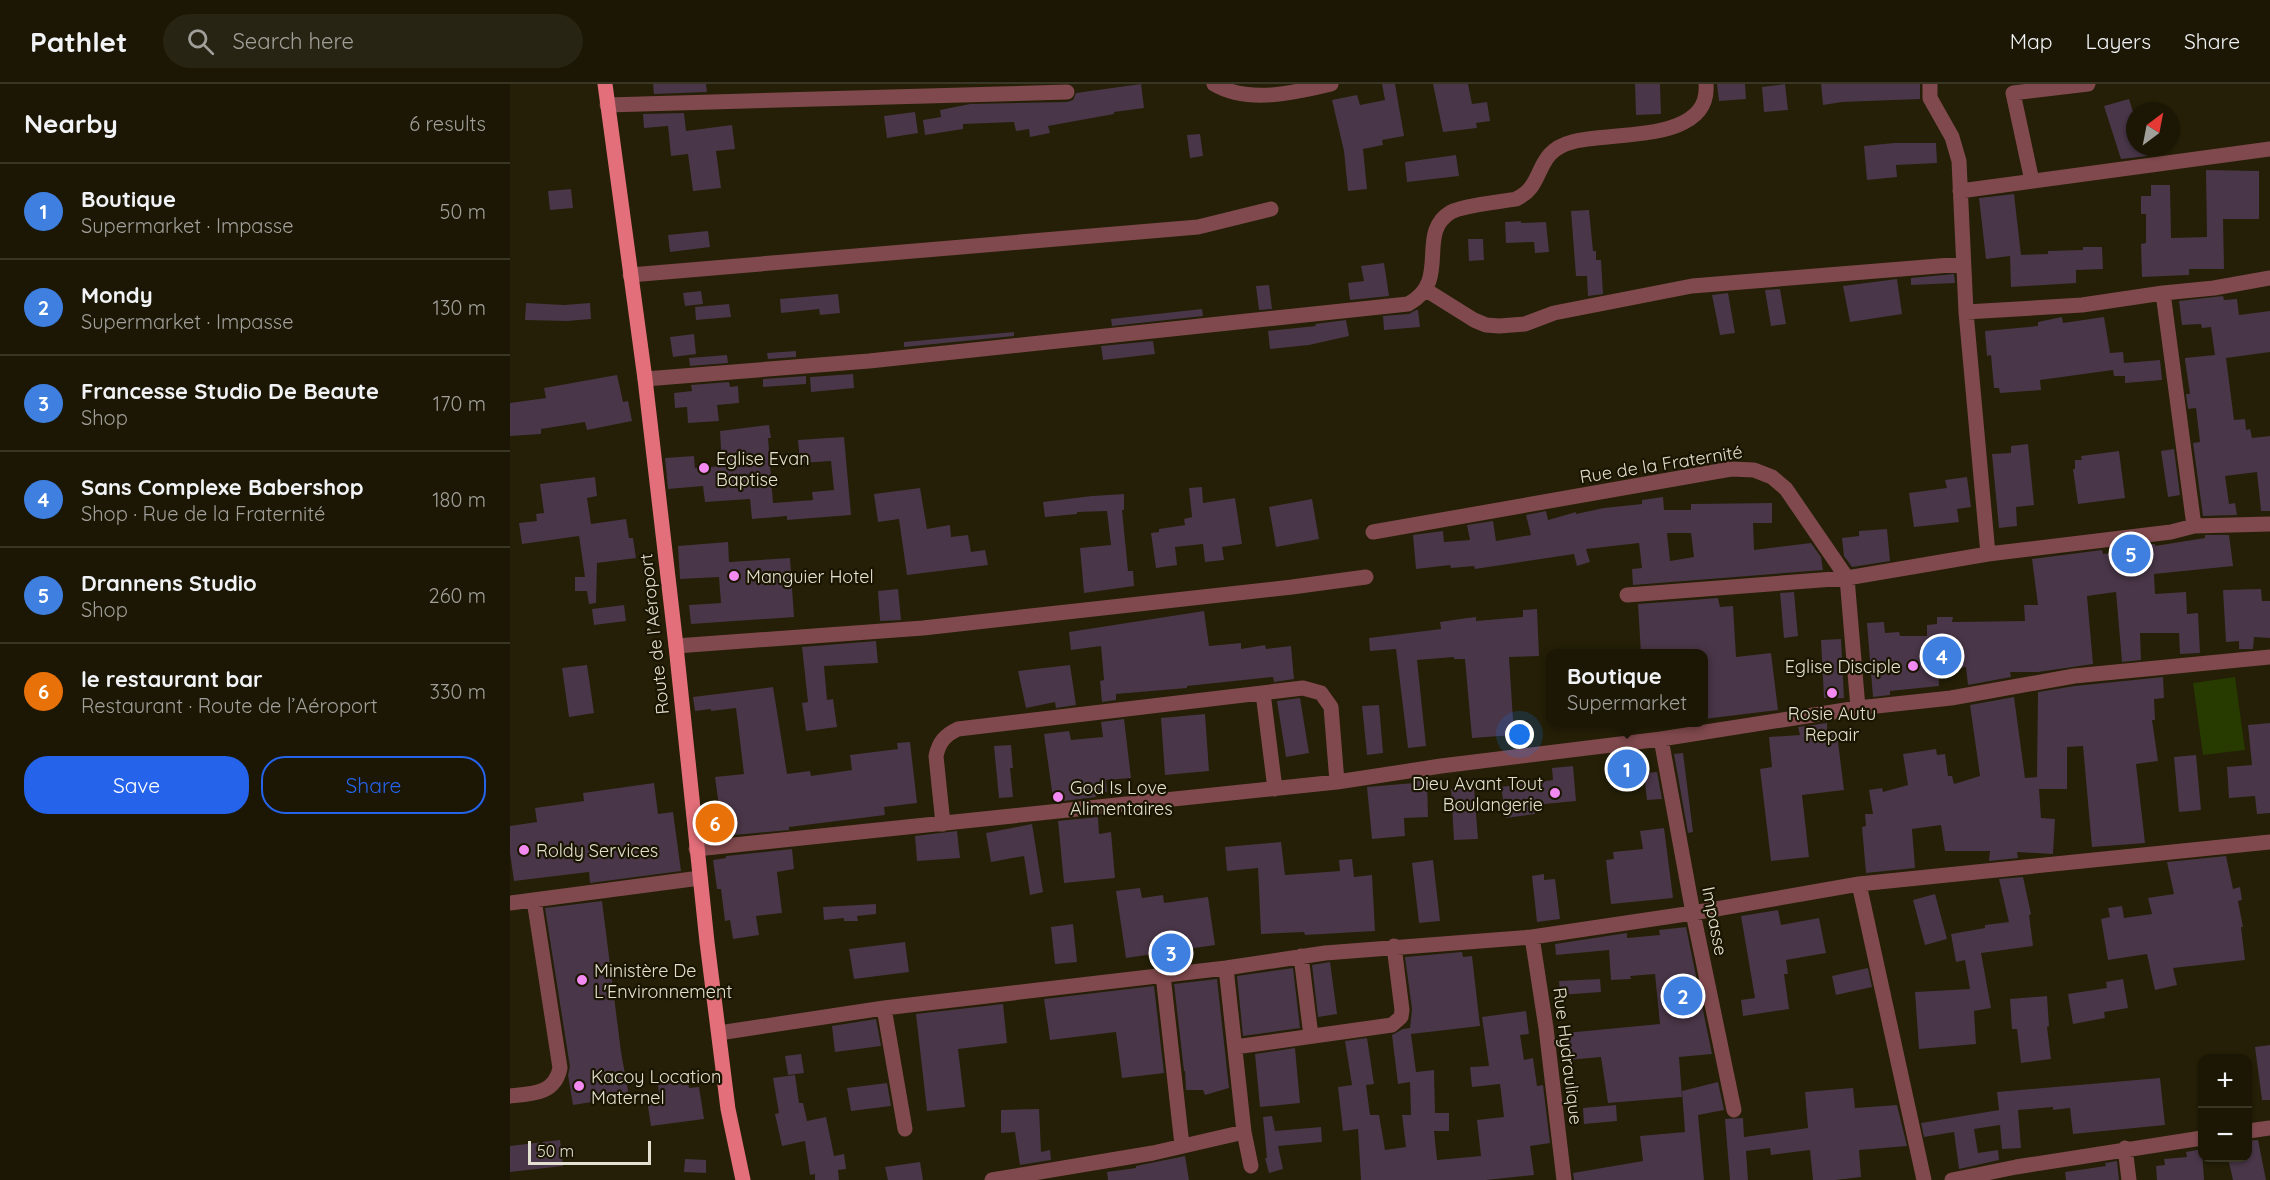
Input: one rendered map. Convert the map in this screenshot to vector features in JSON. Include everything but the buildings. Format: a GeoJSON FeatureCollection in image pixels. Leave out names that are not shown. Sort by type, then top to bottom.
{"type":"FeatureCollection","features":[{"type":"Feature","properties":{"kind":"main road","name":"Route de l’Aéroport"},"geometry":{"type":"LineString","coordinates":[[605,84],[645,379],[676,646],[696,849],[728,1109],[743,1180]]}},
{"type":"Feature","properties":{"kind":"street"},"geometry":{"type":"LineString","coordinates":[[1214,84],[1239,95],[1283,92],[1331,84]]}},
{"type":"Feature","properties":{"kind":"street"},"geometry":{"type":"LineString","coordinates":[[645,379],[869,361],[1408,304],[1419,298],[1431,280],[1434,235],[1444,217],[1454,210],[1516,199],[1525,195],[1532,188],[1545,159],[1560,145],[1574,141],[1650,132],[1688,123],[1704,104],[1707,94],[1706,84]]}},
{"type":"Feature","properties":{"kind":"street"},"geometry":{"type":"LineString","coordinates":[[1930,84],[1930,98],[1952,137],[1959,161],[1966,312],[1988,554]]}},
{"type":"Feature","properties":{"kind":"street"},"geometry":{"type":"LineString","coordinates":[[2032,181],[2013,93],[2088,84]]}},
{"type":"Feature","properties":{"kind":"street"},"geometry":{"type":"LineString","coordinates":[[607,105],[1067,92]]}},
{"type":"Feature","properties":{"kind":"street"},"geometry":{"type":"LineString","coordinates":[[1960,191],[2270,149]]}},
{"type":"Feature","properties":{"kind":"street"},"geometry":{"type":"LineString","coordinates":[[630,275],[1198,227],[1271,209]]}},
{"type":"Feature","properties":{"kind":"street"},"geometry":{"type":"LineString","coordinates":[[1426,290],[1474,320],[1499,326],[1525,324],[1554,313],[1692,286],[1963,264]]}},
{"type":"Feature","properties":{"kind":"street"},"geometry":{"type":"LineString","coordinates":[[1966,312],[2082,305],[2214,288],[2270,278]]}},
{"type":"Feature","properties":{"kind":"street"},"geometry":{"type":"LineString","coordinates":[[2163,293],[2194,526]]}},
{"type":"Feature","properties":{"kind":"street","name":"Rue de la Fraternité"},"geometry":{"type":"LineString","coordinates":[[1373,532],[1731,470],[1754,470],[1772,477],[1786,489],[1847,578],[1858,708]]}},
{"type":"Feature","properties":{"kind":"street"},"geometry":{"type":"LineString","coordinates":[[1627,595],[1847,578],[1988,554],[2171,532],[2194,526],[2270,524]]}},
{"type":"Feature","properties":{"kind":"street"},"geometry":{"type":"LineString","coordinates":[[676,646],[923,628],[1366,577]]}},
{"type":"Feature","properties":{"kind":"street"},"geometry":{"type":"LineString","coordinates":[[696,849],[1337,782],[1441,766],[1661,739],[1858,708],[1951,698],[2074,676],[2270,657]]}},
{"type":"Feature","properties":{"kind":"street"},"geometry":{"type":"LineString","coordinates":[[943,824],[936,756],[943,739],[958,729],[1263,693],[1312,689],[1327,699],[1331,707],[1337,782]]}},
{"type":"Feature","properties":{"kind":"street"},"geometry":{"type":"LineString","coordinates":[[1263,693],[1275,789]]}},
{"type":"Feature","properties":{"kind":"street","name":"Impasse"},"geometry":{"type":"LineString","coordinates":[[1661,739],[1693,913],[1734,1110]]}},
{"type":"Feature","properties":{"kind":"street"},"geometry":{"type":"LineString","coordinates":[[719,1033],[884,1008],[1227,968],[1301,956],[1394,946],[1532,937],[1693,913],[1859,884],[2270,842]]}},
{"type":"Feature","properties":{"kind":"street"},"geometry":{"type":"LineString","coordinates":[[510,903],[700,878]]}},
{"type":"Feature","properties":{"kind":"street"},"geometry":{"type":"LineString","coordinates":[[1859,884],[1924,1180]]}},
{"type":"Feature","properties":{"kind":"street"},"geometry":{"type":"LineString","coordinates":[[510,1096],[547,1090],[558,1077],[560,1068],[534,900]]}},
{"type":"Feature","properties":{"kind":"street","name":"Rue Hydraulique"},"geometry":{"type":"LineString","coordinates":[[1532,937],[1546,1028],[1564,1180]]}},
{"type":"Feature","properties":{"kind":"street"},"geometry":{"type":"LineString","coordinates":[[1235,1047],[1392,1025],[1398,1022],[1402,1010],[1394,946]]}},
{"type":"Feature","properties":{"kind":"street"},"geometry":{"type":"LineString","coordinates":[[1301,956],[1311,1036]]}},
{"type":"Feature","properties":{"kind":"street"},"geometry":{"type":"LineString","coordinates":[[1227,968],[1244,1132],[1251,1166]]}},
{"type":"Feature","properties":{"kind":"street"},"geometry":{"type":"LineString","coordinates":[[1163,975],[1182,1145]]}},
{"type":"Feature","properties":{"kind":"street"},"geometry":{"type":"LineString","coordinates":[[884,1008],[905,1129]]}},
{"type":"Feature","properties":{"kind":"street"},"geometry":{"type":"LineString","coordinates":[[2252,1130],[2270,1128]]}},
{"type":"Feature","properties":{"kind":"street"},"geometry":{"type":"LineString","coordinates":[[992,1180],[1153,1153],[1244,1132]]}},
{"type":"Feature","properties":{"kind":"street"},"geometry":{"type":"LineString","coordinates":[[1952,1180],[2017,1173],[2125,1148],[2198,1139]]}},
{"type":"Feature","properties":{"kind":"street"},"geometry":{"type":"LineString","coordinates":[[2125,1148],[2129,1180]]}},
{"type":"Feature","properties":{"kind":"green space"},"geometry":{"type":"Polygon","coordinates":[[[2235,677],[2245,750],[2203,755],[2193,683],[2235,677]]]}},
{"type":"Feature","properties":{"kind":"place","name":"Eglise Evan Baptise"},"geometry":{"type":"Point","coordinates":[704,468]}},
{"type":"Feature","properties":{"kind":"place","name":"Drannens Studio"},"geometry":{"type":"Point","coordinates":[2131,554]}},
{"type":"Feature","properties":{"kind":"place","name":"Manguier Hotel"},"geometry":{"type":"Point","coordinates":[734,576]}},
{"type":"Feature","properties":{"kind":"place","name":"Sans Complexe Babershop"},"geometry":{"type":"Point","coordinates":[1942,656]}},
{"type":"Feature","properties":{"kind":"place","name":"Eglise Disciple"},"geometry":{"type":"Point","coordinates":[1913,666]}},
{"type":"Feature","properties":{"kind":"place","name":"Rosie Autu Repair"},"geometry":{"type":"Point","coordinates":[1832,693]}},
{"type":"Feature","properties":{"kind":"place","name":"Boutique"},"geometry":{"type":"Point","coordinates":[1627,769]}},
{"type":"Feature","properties":{"kind":"place","name":"Dieu Avant Tout Boulangerie"},"geometry":{"type":"Point","coordinates":[1555,793]}},
{"type":"Feature","properties":{"kind":"place","name":"God Is Love Alimentaires"},"geometry":{"type":"Point","coordinates":[1058,797]}},
{"type":"Feature","properties":{"kind":"place","name":"le restaurant bar"},"geometry":{"type":"Point","coordinates":[715,823]}},
{"type":"Feature","properties":{"kind":"place","name":"Roldy Services"},"geometry":{"type":"Point","coordinates":[524,850]}},
{"type":"Feature","properties":{"kind":"place","name":"Francesse Studio De Beaute"},"geometry":{"type":"Point","coordinates":[1171,953]}},
{"type":"Feature","properties":{"kind":"place","name":"Ministère De L'Environnement"},"geometry":{"type":"Point","coordinates":[582,980]}},
{"type":"Feature","properties":{"kind":"place","name":"Mondy"},"geometry":{"type":"Point","coordinates":[1683,996]}},
{"type":"Feature","properties":{"kind":"place","name":"Kacoy Location Maternel"},"geometry":{"type":"Point","coordinates":[579,1086]}}]}
